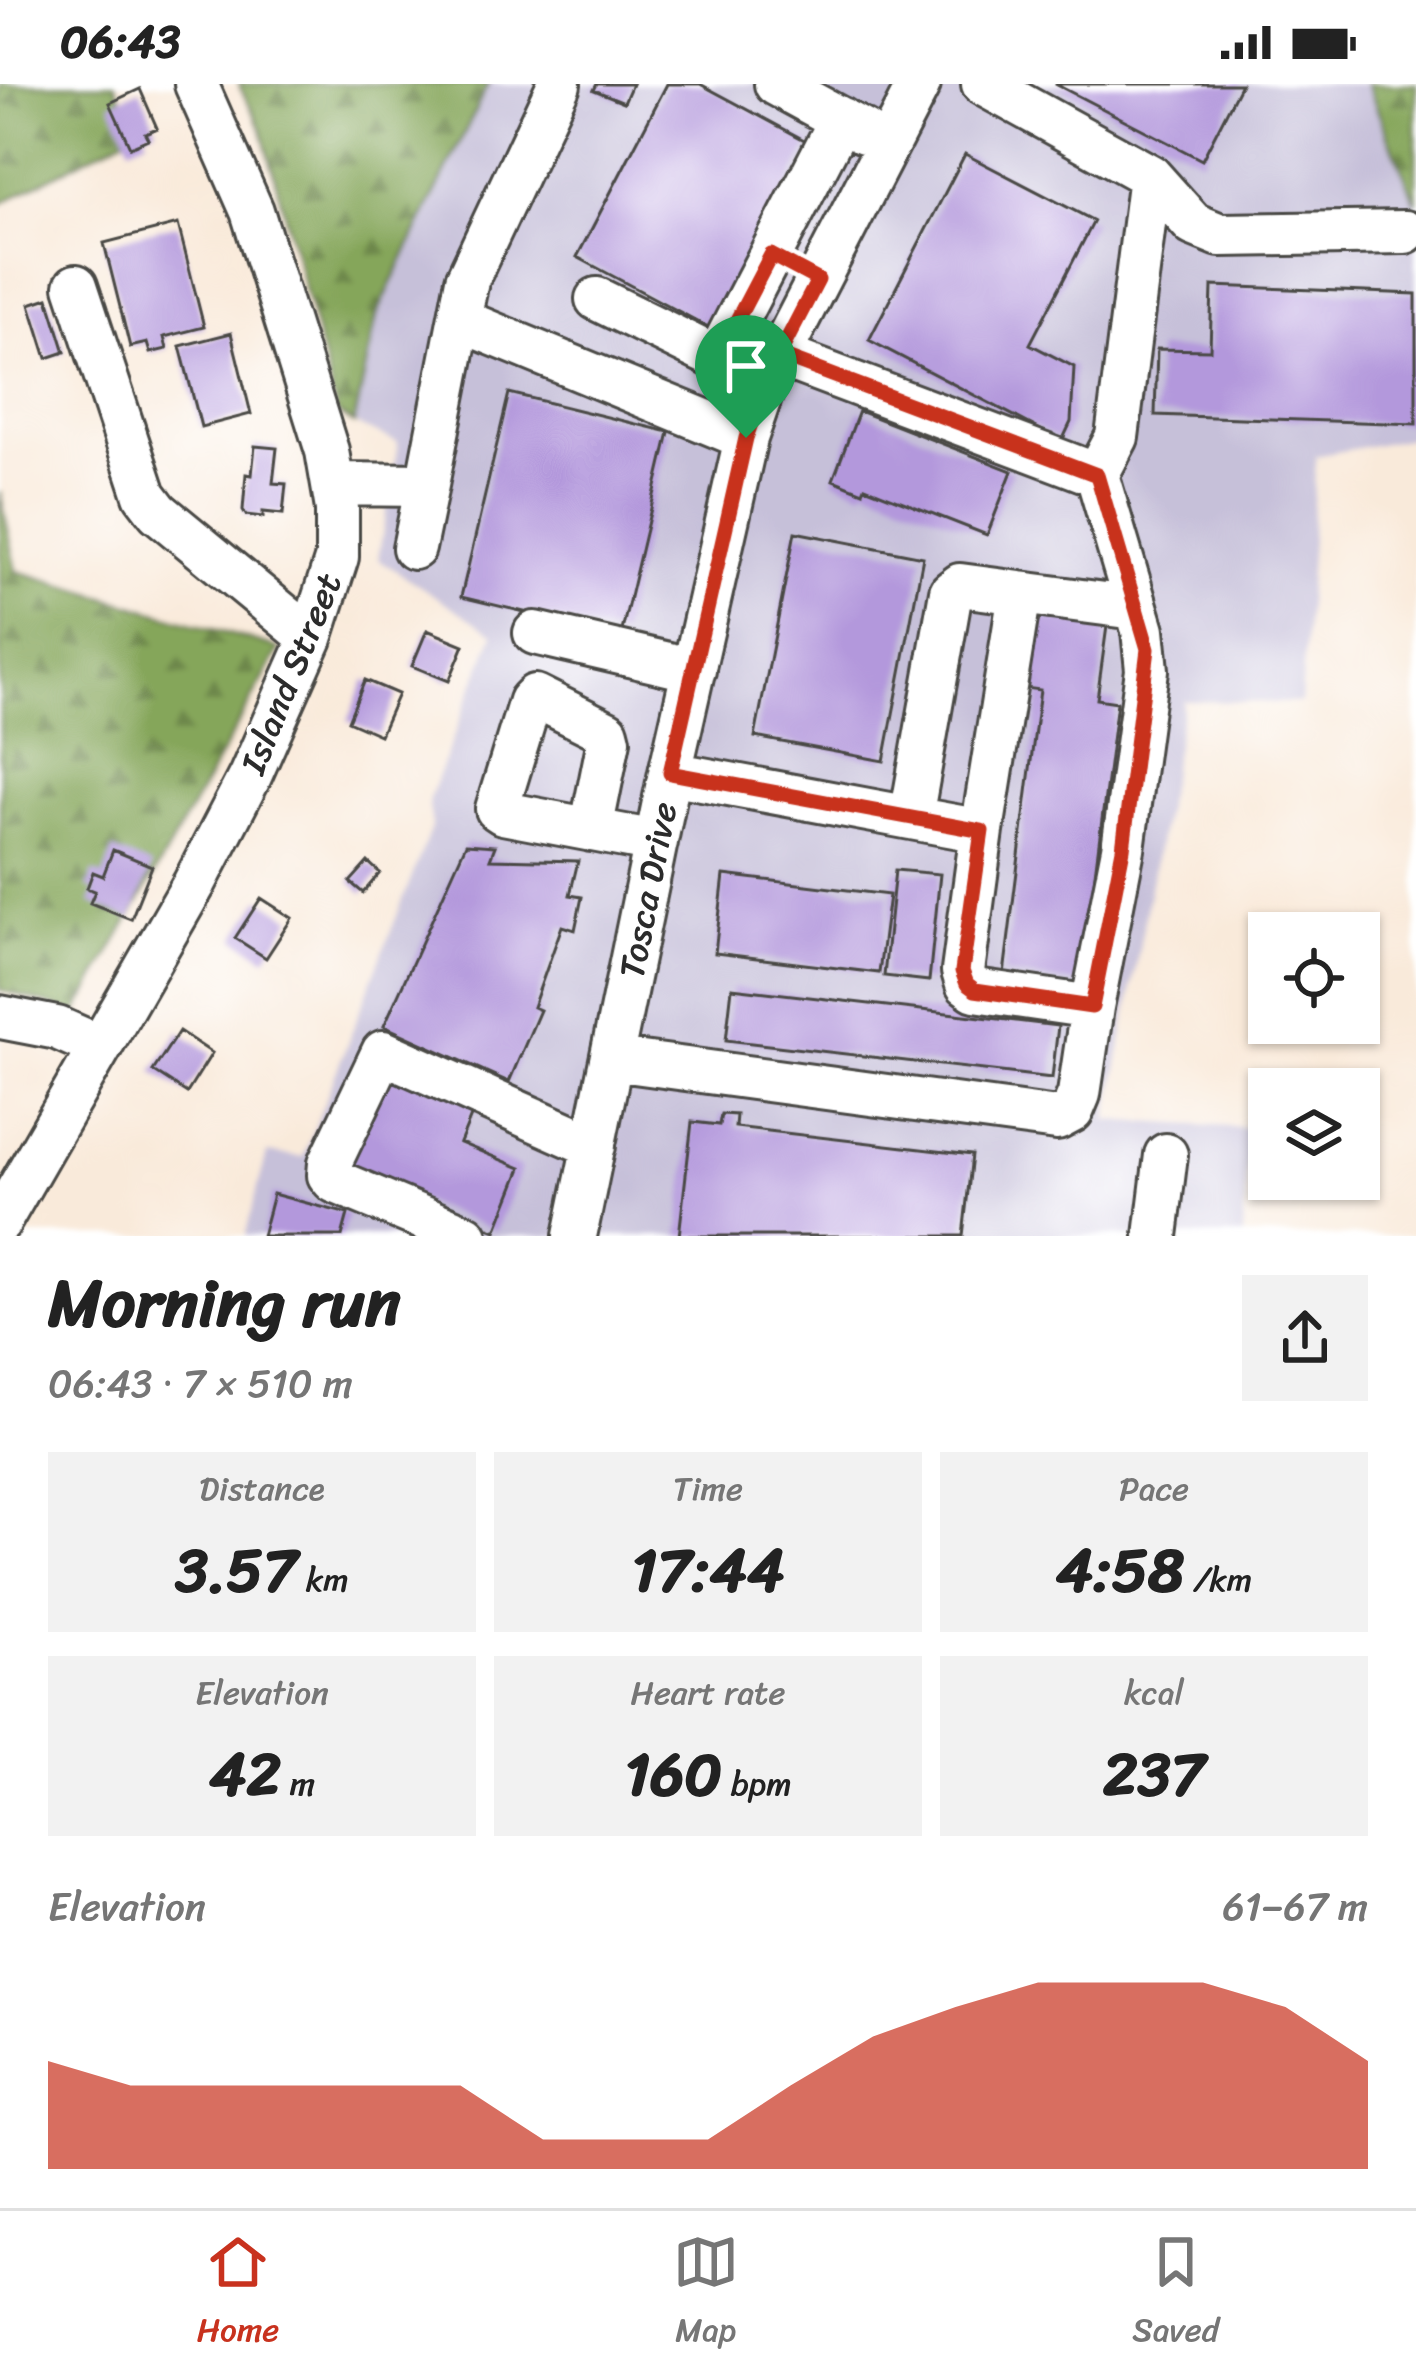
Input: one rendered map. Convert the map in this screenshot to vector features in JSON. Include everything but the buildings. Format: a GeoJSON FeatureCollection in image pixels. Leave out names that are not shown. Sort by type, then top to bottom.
{"type":"FeatureCollection","features":[{"type":"Feature","properties":{"kind":"street","name":"Island Street"},"geometry":{"type":"LineString","coordinates":[[0,1221],[241,794],[311,638],[337,557],[337,509],[327,451],[252,211],[196,84]]}},
{"type":"Feature","properties":{"kind":"street"},"geometry":{"type":"LineString","coordinates":[[414,548],[462,321],[466,280],[559,84]]}},
{"type":"Feature","properties":{"kind":"street"},"geometry":{"type":"LineString","coordinates":[[776,84],[887,145]]}},
{"type":"Feature","properties":{"kind":"street","name":"Tosca Drive"},"geometry":{"type":"LineString","coordinates":[[575,1236],[670,773],[746,438],[772,369],[919,84]]}},
{"type":"Feature","properties":{"kind":"street"},"geometry":{"type":"LineString","coordinates":[[983,84],[1150,176],[1205,232],[1405,232]]}},
{"type":"Feature","properties":{"kind":"street"},"geometry":{"type":"LineString","coordinates":[[717,358],[841,119]]}},
{"type":"Feature","properties":{"kind":"street"},"geometry":{"type":"LineString","coordinates":[[612,1059],[1057,1119],[1072,1111],[1079,1094],[1123,849],[1147,670],[1148,649],[1097,475],[1117,437],[1150,176]]}},
{"type":"Feature","properties":{"kind":"street"},"geometry":{"type":"LineString","coordinates":[[793,213],[839,238]]}},
{"type":"Feature","properties":{"kind":"street"},"geometry":{"type":"LineString","coordinates":[[771,255],[818,280]]}},
{"type":"Feature","properties":{"kind":"street"},"geometry":{"type":"LineString","coordinates":[[76,286],[146,495],[158,512],[311,638]]}},
{"type":"Feature","properties":{"kind":"street"},"geometry":{"type":"LineString","coordinates":[[598,298],[717,358],[772,369],[1097,475]]}},
{"type":"Feature","properties":{"kind":"street"},"geometry":{"type":"LineString","coordinates":[[462,321],[746,438]]}},
{"type":"Feature","properties":{"kind":"street"},"geometry":{"type":"LineString","coordinates":[[333,484],[427,485]]}},
{"type":"Feature","properties":{"kind":"street"},"geometry":{"type":"LineString","coordinates":[[910,818],[951,592],[960,585],[1136,608]]}},
{"type":"Feature","properties":{"kind":"street"},"geometry":{"type":"LineString","coordinates":[[1020,593],[962,971],[975,990],[1092,1007]]}},
{"type":"Feature","properties":{"kind":"street"},"geometry":{"type":"LineString","coordinates":[[535,633],[694,670]]}},
{"type":"Feature","properties":{"kind":"street"},"geometry":{"type":"LineString","coordinates":[[670,773],[982,831]]}},
{"type":"Feature","properties":{"kind":"street"},"geometry":{"type":"LineString","coordinates":[[591,830],[656,842]]}},
{"type":"Feature","properties":{"kind":"street"},"geometry":{"type":"LineString","coordinates":[[0,1017],[57,1028],[100,1047]]}},
{"type":"Feature","properties":{"kind":"street"},"geometry":{"type":"LineString","coordinates":[[466,1236],[329,1175],[330,1163],[382,1052],[594,1146]]}},
{"type":"Feature","properties":{"kind":"street"},"geometry":{"type":"LineString","coordinates":[[1156,1236],[1166,1155]]}},
{"type":"Feature","properties":{"kind":"shaded area"},"geometry":{"type":"Polygon","coordinates":[[[488,84],[1367,84],[1416,203],[1416,437],[1316,456],[1301,703],[1184,701],[1108,1120],[1248,1128],[1243,1236],[245,1236],[267,1153],[303,1157],[432,825],[428,801],[494,634],[378,559],[398,443],[354,424],[377,314],[488,84]]]}},
{"type":"Feature","properties":{"kind":"green space"},"geometry":{"type":"Polygon","coordinates":[[[0,84],[115,84],[135,132],[0,204],[0,84]]]}},
{"type":"Feature","properties":{"kind":"green space"},"geometry":{"type":"Polygon","coordinates":[[[238,84],[488,84],[377,314],[354,424],[337,413],[262,129],[238,84]]]}},
{"type":"Feature","properties":{"kind":"green space"},"geometry":{"type":"Polygon","coordinates":[[[1367,84],[1416,84],[1416,203],[1367,84]]]}},
{"type":"Feature","properties":{"kind":"green space"},"geometry":{"type":"Polygon","coordinates":[[[0,492],[17,571],[280,649],[77,1013],[0,990],[0,492]]]}},
{"type":"Feature","properties":{"kind":"route"},"geometry":{"type":"LineString","coordinates":[[771,255],[818,280],[779,355],[1097,475],[1148,649],[1123,849],[1092,1007],[975,990],[967,984],[962,971],[982,831],[670,773],[746,438],[765,383],[717,358],[771,255]]}}]}
